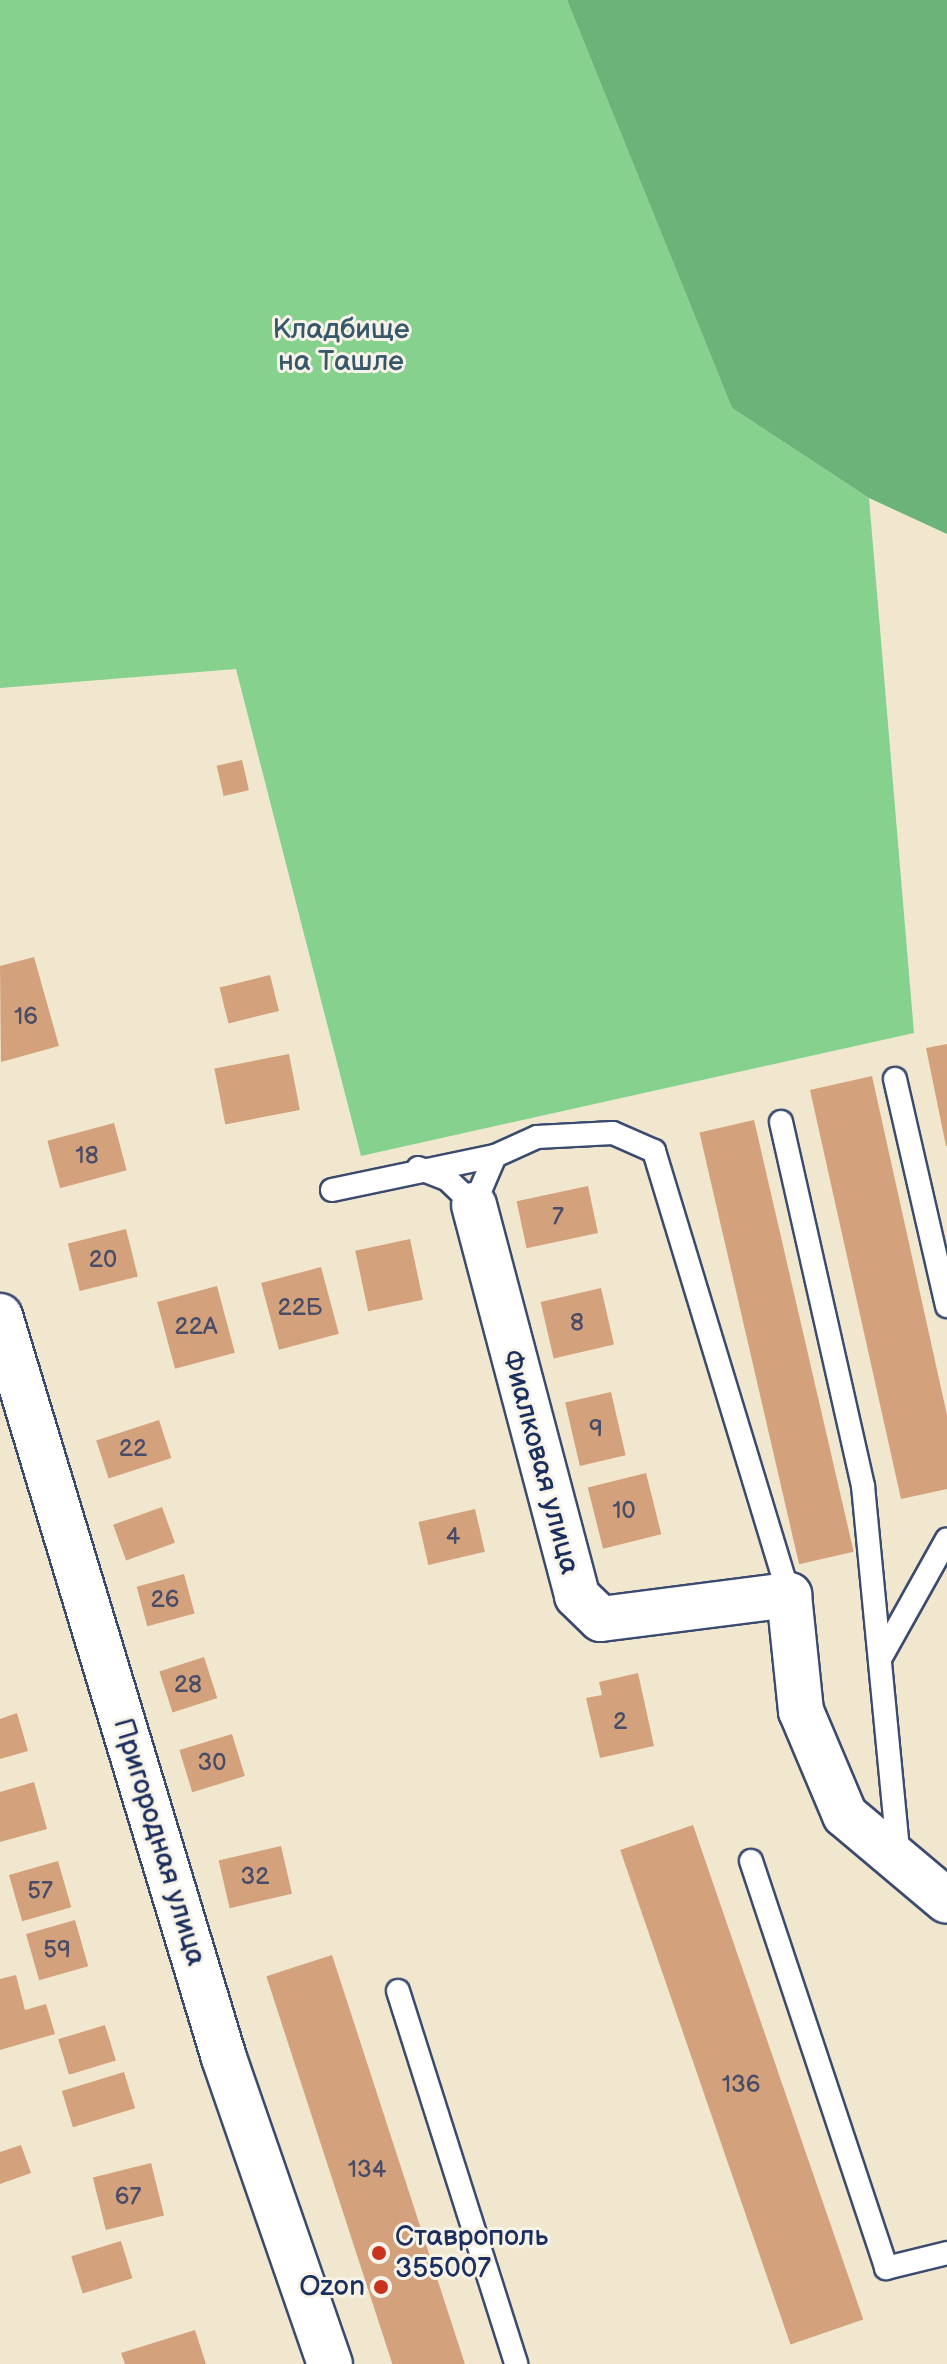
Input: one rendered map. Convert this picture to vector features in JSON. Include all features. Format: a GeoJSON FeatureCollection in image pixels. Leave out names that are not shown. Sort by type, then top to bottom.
{"type":"FeatureCollection","features":[{"type":"Feature","properties":{"kind":"street","name":"Фиалковая улица"},"geometry":{"type":"LineString","coordinates":[[474,1205],[577,1596],[601,1619],[789,1595]]}},
{"type":"Feature","properties":{"kind":"street","name":"Пригородная улица"},"geometry":{"type":"LineString","coordinates":[[0,1316],[224,2058],[330,2364]]}},
{"type":"Feature","properties":{"kind":"street"},"geometry":{"type":"LineString","coordinates":[[789,1595],[801,1711],[845,1815],[947,1901]]}},
{"type":"Feature","properties":{"kind":"lane"},"geometry":{"type":"LineString","coordinates":[[895,1079],[947,1306]]}},
{"type":"Feature","properties":{"kind":"lane"},"geometry":{"type":"LineString","coordinates":[[781,1122],[863,1486],[899,1859]]}},
{"type":"Feature","properties":{"kind":"lane"},"geometry":{"type":"LineString","coordinates":[[332,1190],[417,1168],[495,1156],[537,1137],[613,1133],[654,1151],[789,1595]]}},
{"type":"Feature","properties":{"kind":"lane"},"geometry":{"type":"LineString","coordinates":[[417,1168],[447,1179],[474,1205],[495,1156]]}},
{"type":"Feature","properties":{"kind":"lane"},"geometry":{"type":"LineString","coordinates":[[880,1659],[947,1539]]}},
{"type":"Feature","properties":{"kind":"lane"},"geometry":{"type":"LineString","coordinates":[[751,1861],[886,2268],[947,2253]]}},
{"type":"Feature","properties":{"kind":"lane"},"geometry":{"type":"LineString","coordinates":[[398,1991],[516,2364]]}},
{"type":"Feature","properties":{"kind":"green space","name":"Кладбище на Ташле"},"geometry":{"type":"Polygon","coordinates":[[[0,0],[567,0],[732,408],[869,498],[914,1033],[361,1156],[236,669],[0,688],[0,0]]]}},
{"type":"Feature","properties":{"kind":"green space"},"geometry":{"type":"Polygon","coordinates":[[[567,0],[947,0],[947,534],[869,498],[732,408],[567,0]]]}},
{"type":"Feature","properties":{"kind":"building"},"geometry":{"type":"Polygon","coordinates":[[[242,760],[249,790],[224,796],[217,766],[242,760]]]}},
{"type":"Feature","properties":{"kind":"building"},"geometry":{"type":"Polygon","coordinates":[[[34,957],[59,1046],[1,1062],[0,966],[34,957]]]}},
{"type":"Feature","properties":{"kind":"building"},"geometry":{"type":"Polygon","coordinates":[[[270,975],[279,1011],[228,1023],[220,988],[270,975]]]}},
{"type":"Feature","properties":{"kind":"building"},"geometry":{"type":"Polygon","coordinates":[[[947,1044],[947,1146],[946,1146],[926,1048],[947,1044]]]}},
{"type":"Feature","properties":{"kind":"building"},"geometry":{"type":"Polygon","coordinates":[[[289,1054],[300,1110],[225,1124],[214,1069],[289,1054]]]}},
{"type":"Feature","properties":{"kind":"building"},"geometry":{"type":"Polygon","coordinates":[[[872,1076],[947,1415],[947,1489],[901,1499],[810,1090],[872,1076]]]}},
{"type":"Feature","properties":{"kind":"building"},"geometry":{"type":"Polygon","coordinates":[[[754,1120],[854,1552],[799,1564],[699,1133],[754,1120]]]}},
{"type":"Feature","properties":{"kind":"building"},"geometry":{"type":"Polygon","coordinates":[[[114,1123],[127,1170],[60,1188],[47,1141],[114,1123]]]}},
{"type":"Feature","properties":{"kind":"building"},"geometry":{"type":"Polygon","coordinates":[[[588,1186],[598,1233],[527,1248],[517,1201],[588,1186]]]}},
{"type":"Feature","properties":{"kind":"building"},"geometry":{"type":"Polygon","coordinates":[[[126,1229],[138,1277],[80,1291],[68,1244],[126,1229]]]}},
{"type":"Feature","properties":{"kind":"building"},"geometry":{"type":"Polygon","coordinates":[[[410,1239],[423,1300],[368,1311],[355,1251],[410,1239]]]}},
{"type":"Feature","properties":{"kind":"building"},"geometry":{"type":"Polygon","coordinates":[[[321,1267],[339,1334],[279,1350],[261,1283],[321,1267]]]}},
{"type":"Feature","properties":{"kind":"building"},"geometry":{"type":"Polygon","coordinates":[[[217,1286],[235,1353],[175,1369],[157,1302],[217,1286]]]}},
{"type":"Feature","properties":{"kind":"building"},"geometry":{"type":"Polygon","coordinates":[[[601,1288],[614,1345],[554,1358],[541,1302],[601,1288]]]}},
{"type":"Feature","properties":{"kind":"building"},"geometry":{"type":"Polygon","coordinates":[[[611,1392],[626,1455],[580,1466],[565,1403],[611,1392]]]}},
{"type":"Feature","properties":{"kind":"building"},"geometry":{"type":"Polygon","coordinates":[[[159,1420],[171,1458],[109,1478],[96,1440],[159,1420]]]}},
{"type":"Feature","properties":{"kind":"building"},"geometry":{"type":"Polygon","coordinates":[[[646,1473],[661,1534],[603,1549],[588,1488],[646,1473]]]}},
{"type":"Feature","properties":{"kind":"building"},"geometry":{"type":"Polygon","coordinates":[[[162,1507],[175,1543],[126,1560],[113,1525],[162,1507]]]}},
{"type":"Feature","properties":{"kind":"building"},"geometry":{"type":"Polygon","coordinates":[[[475,1509],[485,1552],[428,1565],[418,1522],[475,1509]]]}},
{"type":"Feature","properties":{"kind":"building"},"geometry":{"type":"Polygon","coordinates":[[[184,1574],[195,1614],[147,1626],[137,1587],[184,1574]]]}},
{"type":"Feature","properties":{"kind":"building"},"geometry":{"type":"Polygon","coordinates":[[[204,1657],[217,1698],[173,1712],[159,1672],[204,1657]]]}},
{"type":"Feature","properties":{"kind":"building"},"geometry":{"type":"Polygon","coordinates":[[[638,1673],[654,1746],[600,1758],[586,1698],[602,1695],[599,1682],[638,1673]]]}},
{"type":"Feature","properties":{"kind":"building"},"geometry":{"type":"Polygon","coordinates":[[[17,1713],[28,1751],[0,1759],[0,1719],[17,1713]]]}},
{"type":"Feature","properties":{"kind":"building"},"geometry":{"type":"Polygon","coordinates":[[[232,1734],[245,1776],[192,1792],[179,1750],[232,1734]]]}},
{"type":"Feature","properties":{"kind":"building"},"geometry":{"type":"Polygon","coordinates":[[[34,1782],[47,1829],[0,1842],[0,1792],[34,1782]]]}},
{"type":"Feature","properties":{"kind":"building"},"geometry":{"type":"Polygon","coordinates":[[[693,1825],[863,2320],[790,2345],[620,1850],[693,1825]]]}},
{"type":"Feature","properties":{"kind":"building"},"geometry":{"type":"Polygon","coordinates":[[[281,1846],[292,1894],[230,1908],[219,1860],[281,1846]]]}},
{"type":"Feature","properties":{"kind":"building"},"geometry":{"type":"Polygon","coordinates":[[[58,1861],[71,1907],[22,1921],[9,1875],[58,1861]]]}},
{"type":"Feature","properties":{"kind":"building"},"geometry":{"type":"Polygon","coordinates":[[[75,1920],[88,1966],[39,1980],[26,1934],[75,1920]]]}},
{"type":"Feature","properties":{"kind":"building"},"geometry":{"type":"Polygon","coordinates":[[[332,1955],[465,2364],[392,2364],[266,1976],[332,1955]]]}},
{"type":"Feature","properties":{"kind":"building"},"geometry":{"type":"Polygon","coordinates":[[[16,1975],[25,2010],[46,2004],[55,2034],[0,2050],[0,1979],[16,1975]]]}},
{"type":"Feature","properties":{"kind":"building"},"geometry":{"type":"Polygon","coordinates":[[[105,2025],[116,2060],[69,2075],[58,2039],[105,2025]]]}},
{"type":"Feature","properties":{"kind":"building"},"geometry":{"type":"Polygon","coordinates":[[[124,2072],[135,2108],[73,2127],[62,2091],[124,2072]]]}},
{"type":"Feature","properties":{"kind":"building"},"geometry":{"type":"Polygon","coordinates":[[[21,2145],[31,2173],[0,2184],[0,2152],[21,2145]]]}},
{"type":"Feature","properties":{"kind":"building"},"geometry":{"type":"Polygon","coordinates":[[[151,2163],[164,2215],[106,2230],[93,2178],[151,2163]]]}},
{"type":"Feature","properties":{"kind":"building"},"geometry":{"type":"Polygon","coordinates":[[[121,2241],[132,2278],[83,2293],[71,2256],[121,2241]]]}},
{"type":"Feature","properties":{"kind":"building"},"geometry":{"type":"Polygon","coordinates":[[[195,2330],[206,2364],[125,2364],[121,2353],[195,2330]]]}},
{"type":"Feature","properties":{"kind":"place","name":"Ставрополь 355007"},"geometry":{"type":"Point","coordinates":[379,2253]}},
{"type":"Feature","properties":{"kind":"place","name":"Ozon"},"geometry":{"type":"Point","coordinates":[381,2287]}}]}
